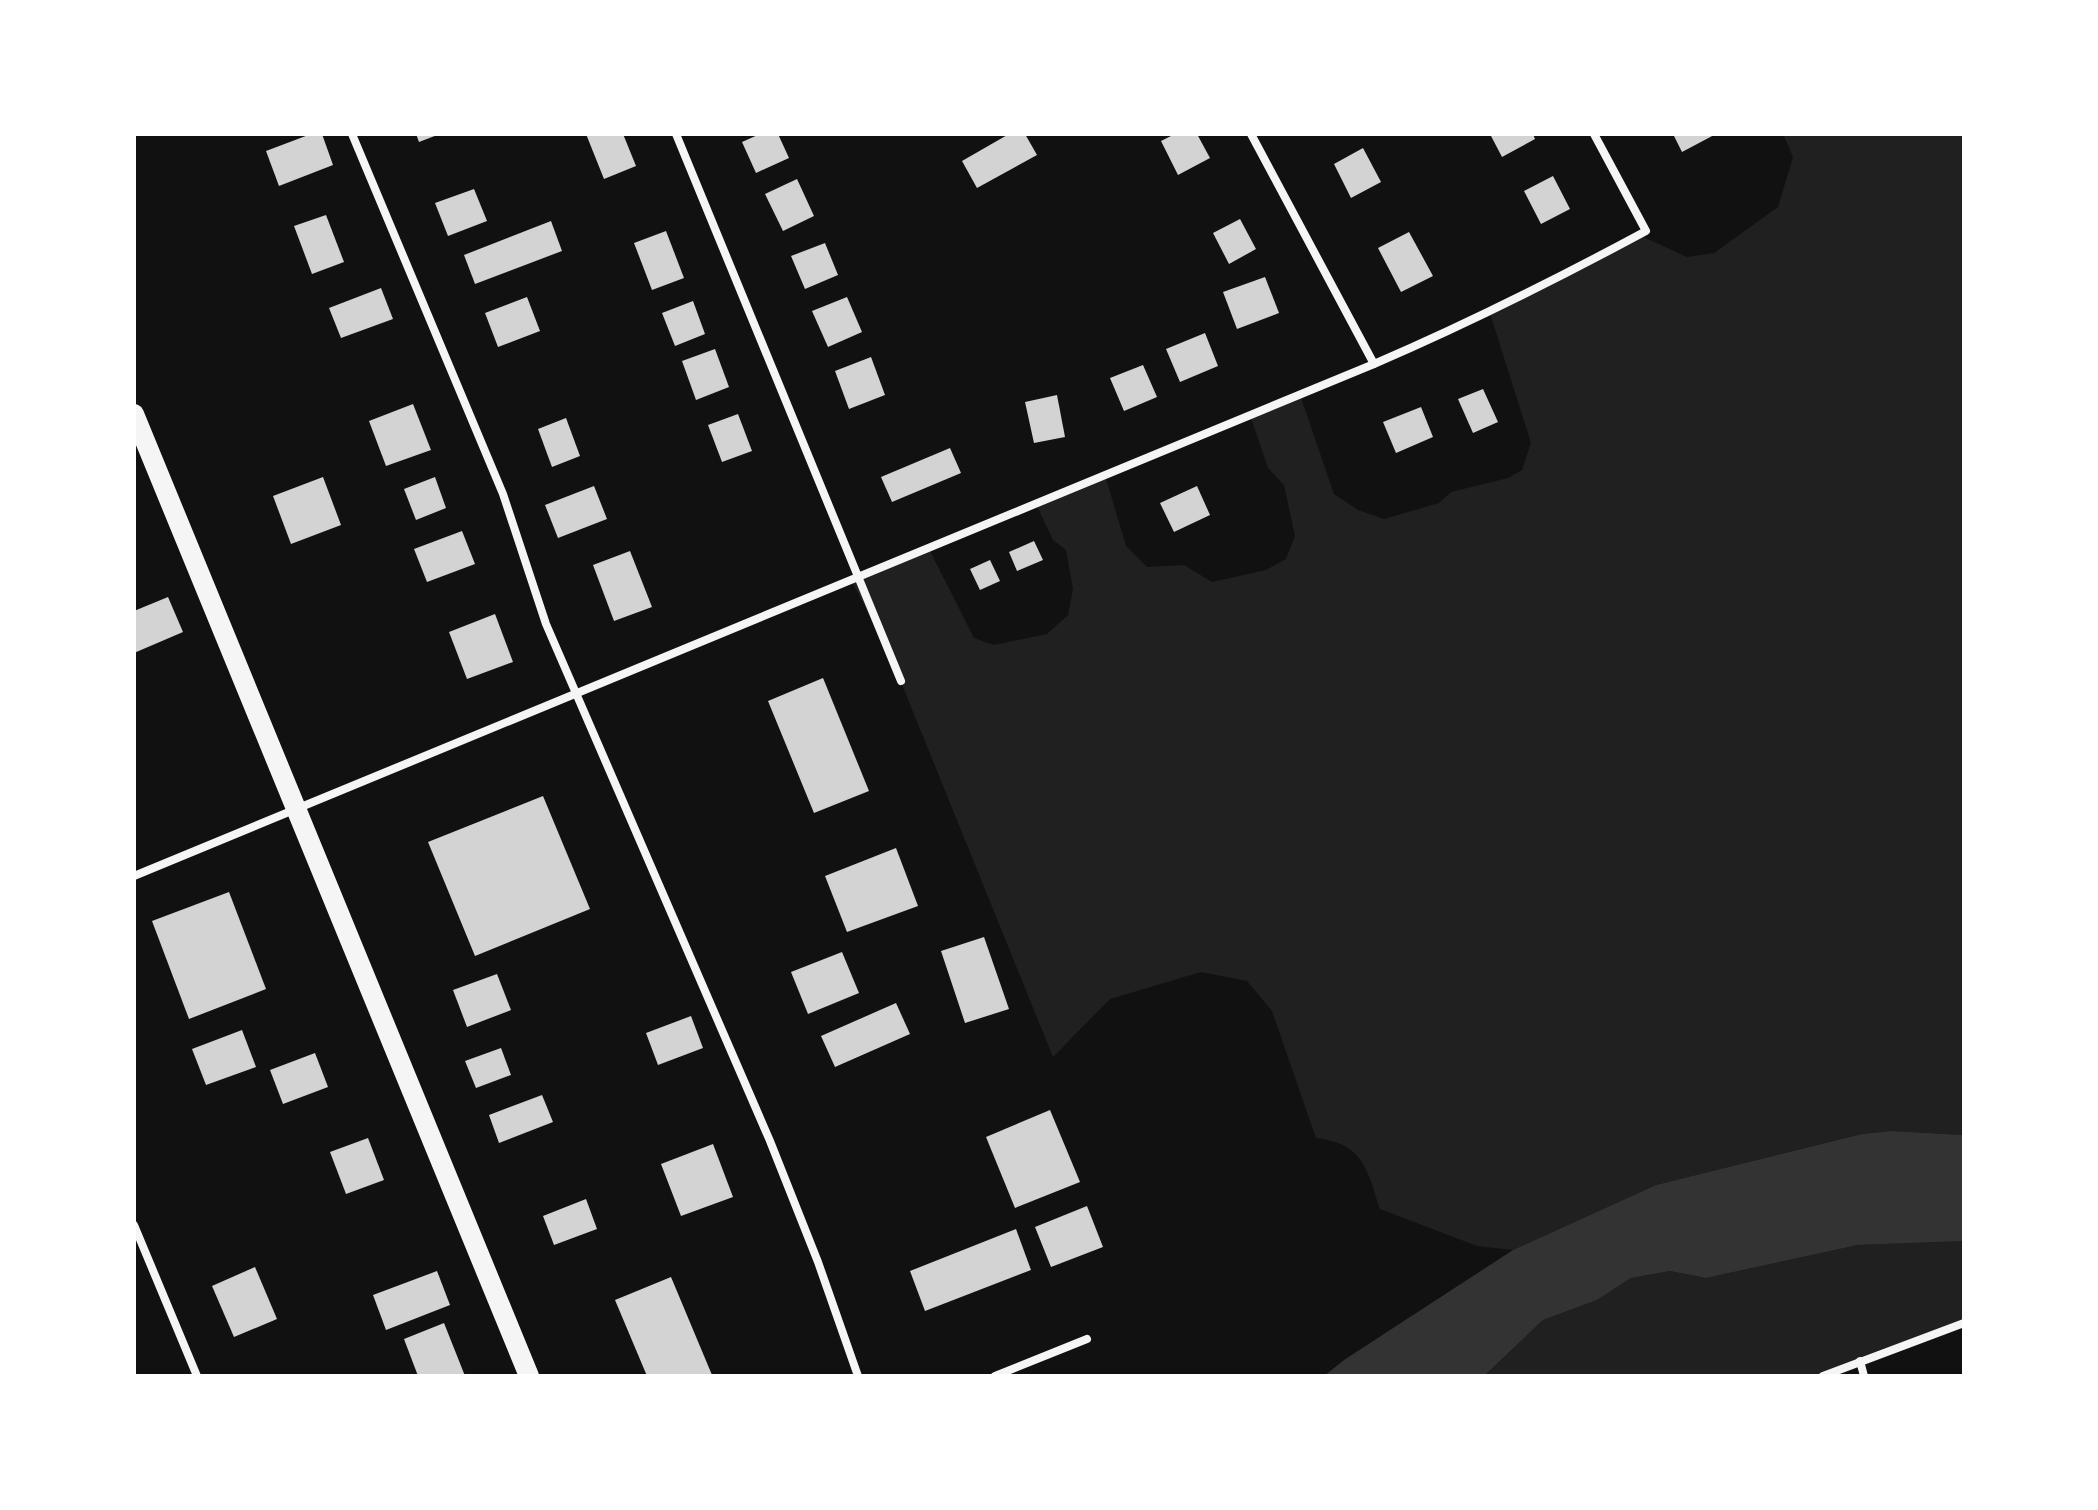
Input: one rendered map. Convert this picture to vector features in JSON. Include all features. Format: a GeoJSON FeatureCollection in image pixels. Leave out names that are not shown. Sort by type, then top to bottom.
{"type":"FeatureCollection","features":[{"type":"Feature","properties":{"kind":"main road"},"geometry":{"type":"LineString","coordinates":[[134,414],[529,1376]]}},
{"type":"Feature","properties":{"kind":"street"},"geometry":{"type":"LineString","coordinates":[[352,134],[503,494],[546,624],[770,1141],[818,1262],[858,1376]]}},
{"type":"Feature","properties":{"kind":"street"},"geometry":{"type":"LineString","coordinates":[[676,134],[901,681]]}},
{"type":"Feature","properties":{"kind":"street"},"geometry":{"type":"LineString","coordinates":[[1251,134],[1374,364]]}},
{"type":"Feature","properties":{"kind":"street"},"geometry":{"type":"LineString","coordinates":[[134,876],[1374,364],[1478,318],[1646,231],[1594,134]]}},
{"type":"Feature","properties":{"kind":"street"},"geometry":{"type":"LineString","coordinates":[[134,1225],[197,1376]]}},
{"type":"Feature","properties":{"kind":"street"},"geometry":{"type":"LineString","coordinates":[[1823,1376],[1964,1323]]}},
{"type":"Feature","properties":{"kind":"street"},"geometry":{"type":"LineString","coordinates":[[995,1376],[1087,1339]]}},
{"type":"Feature","properties":{"kind":"street"},"geometry":{"type":"LineString","coordinates":[[1860,1361],[1864,1376]]}},
{"type":"Feature","properties":{"kind":"shaded area"},"geometry":{"type":"Polygon","coordinates":[[[1783,134],[1964,134],[1964,1135],[1891,1131],[1862,1134],[1656,1185],[1513,1250],[1477,1246],[1380,1209],[1367,1171],[1354,1153],[1332,1141],[1316,1138],[1272,1011],[1247,981],[1201,972],[1110,999],[1053,1057],[888,650],[851,580],[927,545],[974,638],[994,645],[1047,634],[1068,615],[1073,589],[1066,550],[1053,540],[1036,504],[1104,472],[1126,546],[1147,567],[1184,565],[1212,582],[1266,570],[1286,559],[1295,536],[1284,485],[1268,468],[1249,412],[1299,392],[1334,494],[1358,510],[1384,519],[1439,503],[1451,492],[1508,478],[1522,470],[1531,443],[1488,307],[1637,234],[1687,257],[1714,253],[1778,207],[1793,157],[1783,134]]]}},
{"type":"Feature","properties":{"kind":"shaded area"},"geometry":{"type":"Polygon","coordinates":[[[1891,1131],[1964,1135],[1964,1241],[1858,1245],[1706,1278],[1670,1271],[1631,1278],[1597,1300],[1543,1320],[1484,1376],[1324,1376],[1513,1250],[1656,1185],[1862,1134],[1891,1131]]]}},
{"type":"Feature","properties":{"kind":"shaded area"},"geometry":{"type":"Polygon","coordinates":[[[1964,1241],[1964,1325],[1835,1376],[1484,1376],[1543,1320],[1597,1300],[1631,1278],[1670,1271],[1706,1278],[1858,1245],[1964,1241]]]}},
{"type":"Feature","properties":{"kind":"building"},"geometry":{"type":"Polygon","coordinates":[[[311,134],[322,134],[333,165],[279,186],[266,151],[311,134]]]}},
{"type":"Feature","properties":{"kind":"building"},"geometry":{"type":"Polygon","coordinates":[[[416,134],[440,134],[419,142],[416,134]]]}},
{"type":"Feature","properties":{"kind":"building"},"geometry":{"type":"Polygon","coordinates":[[[586,134],[623,134],[636,166],[604,179],[586,134]]]}},
{"type":"Feature","properties":{"kind":"building"},"geometry":{"type":"Polygon","coordinates":[[[760,134],[778,134],[789,158],[756,173],[742,142],[760,134]]]}},
{"type":"Feature","properties":{"kind":"building"},"geometry":{"type":"Polygon","coordinates":[[[1009,134],[1025,134],[1037,155],[977,188],[962,161],[1009,134]]]}},
{"type":"Feature","properties":{"kind":"building"},"geometry":{"type":"Polygon","coordinates":[[[1175,134],[1197,134],[1210,158],[1178,175],[1161,141],[1175,134]]]}},
{"type":"Feature","properties":{"kind":"building"},"geometry":{"type":"Polygon","coordinates":[[[1490,134],[1533,134],[1535,139],[1502,157],[1490,134]]]}},
{"type":"Feature","properties":{"kind":"building"},"geometry":{"type":"Polygon","coordinates":[[[1673,134],[1716,134],[1682,152],[1673,134]]]}},
{"type":"Feature","properties":{"kind":"building"},"geometry":{"type":"Polygon","coordinates":[[[1363,148],[1381,182],[1351,198],[1334,164],[1363,148]]]}},
{"type":"Feature","properties":{"kind":"building"},"geometry":{"type":"Polygon","coordinates":[[[1553,176],[1570,209],[1541,224],[1524,191],[1553,176]]]}},
{"type":"Feature","properties":{"kind":"building"},"geometry":{"type":"Polygon","coordinates":[[[797,179],[814,216],[783,231],[765,194],[797,179]]]}},
{"type":"Feature","properties":{"kind":"building"},"geometry":{"type":"Polygon","coordinates":[[[474,189],[487,221],[448,236],[435,203],[474,189]]]}},
{"type":"Feature","properties":{"kind":"building"},"geometry":{"type":"Polygon","coordinates":[[[326,215],[344,262],[312,274],[294,226],[326,215]]]}},
{"type":"Feature","properties":{"kind":"building"},"geometry":{"type":"Polygon","coordinates":[[[1240,219],[1256,249],[1229,264],[1213,233],[1240,219]]]}},
{"type":"Feature","properties":{"kind":"building"},"geometry":{"type":"Polygon","coordinates":[[[551,221],[562,251],[475,284],[464,255],[551,221]]]}},
{"type":"Feature","properties":{"kind":"building"},"geometry":{"type":"Polygon","coordinates":[[[666,231],[684,278],[652,290],[634,243],[666,231]]]}},
{"type":"Feature","properties":{"kind":"building"},"geometry":{"type":"Polygon","coordinates":[[[1409,232],[1433,276],[1401,292],[1378,248],[1409,232]]]}},
{"type":"Feature","properties":{"kind":"building"},"geometry":{"type":"Polygon","coordinates":[[[825,243],[838,275],[805,289],[791,256],[825,243]]]}},
{"type":"Feature","properties":{"kind":"building"},"geometry":{"type":"Polygon","coordinates":[[[1265,277],[1279,313],[1237,329],[1223,292],[1265,277]]]}},
{"type":"Feature","properties":{"kind":"building"},"geometry":{"type":"Polygon","coordinates":[[[381,288],[393,319],[341,338],[329,308],[381,288]]]}},
{"type":"Feature","properties":{"kind":"building"},"geometry":{"type":"Polygon","coordinates":[[[527,297],[540,331],[498,347],[485,313],[527,297]]]}},
{"type":"Feature","properties":{"kind":"building"},"geometry":{"type":"Polygon","coordinates":[[[847,297],[862,332],[828,347],[812,311],[847,297]]]}},
{"type":"Feature","properties":{"kind":"building"},"geometry":{"type":"Polygon","coordinates":[[[693,301],[705,334],[675,346],[662,313],[693,301]]]}},
{"type":"Feature","properties":{"kind":"building"},"geometry":{"type":"Polygon","coordinates":[[[1205,333],[1218,366],[1180,382],[1166,349],[1205,333]]]}},
{"type":"Feature","properties":{"kind":"building"},"geometry":{"type":"Polygon","coordinates":[[[715,349],[729,387],[696,400],[682,361],[715,349]]]}},
{"type":"Feature","properties":{"kind":"building"},"geometry":{"type":"Polygon","coordinates":[[[871,357],[885,395],[849,409],[835,371],[871,357]]]}},
{"type":"Feature","properties":{"kind":"building"},"geometry":{"type":"Polygon","coordinates":[[[1143,365],[1157,397],[1124,411],[1110,378],[1143,365]]]}},
{"type":"Feature","properties":{"kind":"building"},"geometry":{"type":"Polygon","coordinates":[[[1483,389],[1498,422],[1473,433],[1458,399],[1483,389]]]}},
{"type":"Feature","properties":{"kind":"building"},"geometry":{"type":"Polygon","coordinates":[[[1057,395],[1065,437],[1034,443],[1025,402],[1057,395]]]}},
{"type":"Feature","properties":{"kind":"building"},"geometry":{"type":"Polygon","coordinates":[[[413,404],[431,450],[386,466],[369,421],[413,404]]]}},
{"type":"Feature","properties":{"kind":"building"},"geometry":{"type":"Polygon","coordinates":[[[1421,407],[1433,437],[1396,453],[1383,422],[1421,407]]]}},
{"type":"Feature","properties":{"kind":"building"},"geometry":{"type":"Polygon","coordinates":[[[738,414],[752,451],[722,462],[708,425],[738,414]]]}},
{"type":"Feature","properties":{"kind":"building"},"geometry":{"type":"Polygon","coordinates":[[[566,418],[580,456],[552,467],[538,429],[566,418]]]}},
{"type":"Feature","properties":{"kind":"building"},"geometry":{"type":"Polygon","coordinates":[[[950,448],[961,473],[892,502],[881,477],[950,448]]]}},
{"type":"Feature","properties":{"kind":"building"},"geometry":{"type":"Polygon","coordinates":[[[323,477],[341,525],[291,544],[273,496],[323,477]]]}},
{"type":"Feature","properties":{"kind":"building"},"geometry":{"type":"Polygon","coordinates":[[[435,477],[446,508],[416,520],[404,489],[435,477]]]}},
{"type":"Feature","properties":{"kind":"building"},"geometry":{"type":"Polygon","coordinates":[[[594,486],[607,519],[558,538],[545,505],[594,486]]]}},
{"type":"Feature","properties":{"kind":"building"},"geometry":{"type":"Polygon","coordinates":[[[1197,486],[1210,515],[1174,532],[1160,503],[1197,486]]]}},
{"type":"Feature","properties":{"kind":"building"},"geometry":{"type":"Polygon","coordinates":[[[462,531],[475,564],[427,582],[414,549],[462,531]]]}},
{"type":"Feature","properties":{"kind":"building"},"geometry":{"type":"Polygon","coordinates":[[[1034,541],[1043,560],[1017,571],[1009,552],[1034,541]]]}},
{"type":"Feature","properties":{"kind":"building"},"geometry":{"type":"Polygon","coordinates":[[[630,551],[652,607],[614,621],[593,565],[630,551]]]}},
{"type":"Feature","properties":{"kind":"building"},"geometry":{"type":"Polygon","coordinates":[[[990,560],[1000,581],[980,590],[970,569],[990,560]]]}},
{"type":"Feature","properties":{"kind":"building"},"geometry":{"type":"Polygon","coordinates":[[[168,597],[183,632],[134,653],[134,611],[168,597]]]}},
{"type":"Feature","properties":{"kind":"building"},"geometry":{"type":"Polygon","coordinates":[[[495,614],[513,662],[467,679],[449,632],[495,614]]]}},
{"type":"Feature","properties":{"kind":"building"},"geometry":{"type":"Polygon","coordinates":[[[823,678],[869,791],[814,813],[768,701],[823,678]]]}},
{"type":"Feature","properties":{"kind":"building"},"geometry":{"type":"Polygon","coordinates":[[[543,796],[590,909],[475,956],[428,842],[543,796]]]}},
{"type":"Feature","properties":{"kind":"building"},"geometry":{"type":"Polygon","coordinates":[[[896,848],[918,906],[847,932],[825,876],[896,848]]]}},
{"type":"Feature","properties":{"kind":"building"},"geometry":{"type":"Polygon","coordinates":[[[229,892],[266,989],[189,1019],[152,921],[229,892]]]}},
{"type":"Feature","properties":{"kind":"building"},"geometry":{"type":"Polygon","coordinates":[[[984,937],[1009,1009],[965,1023],[941,951],[984,937]]]}},
{"type":"Feature","properties":{"kind":"building"},"geometry":{"type":"Polygon","coordinates":[[[842,952],[859,993],[808,1014],[791,972],[842,952]]]}},
{"type":"Feature","properties":{"kind":"building"},"geometry":{"type":"Polygon","coordinates":[[[497,974],[511,1010],[467,1027],[453,990],[497,974]]]}},
{"type":"Feature","properties":{"kind":"building"},"geometry":{"type":"Polygon","coordinates":[[[896,1003],[910,1034],[835,1067],[821,1036],[896,1003]]]}},
{"type":"Feature","properties":{"kind":"building"},"geometry":{"type":"Polygon","coordinates":[[[691,1016],[703,1048],[658,1065],[646,1033],[691,1016]]]}},
{"type":"Feature","properties":{"kind":"building"},"geometry":{"type":"Polygon","coordinates":[[[242,1030],[256,1067],[206,1085],[192,1049],[242,1030]]]}},
{"type":"Feature","properties":{"kind":"building"},"geometry":{"type":"Polygon","coordinates":[[[501,1048],[511,1075],[476,1088],[465,1061],[501,1048]]]}},
{"type":"Feature","properties":{"kind":"building"},"geometry":{"type":"Polygon","coordinates":[[[315,1053],[328,1087],[283,1104],[270,1070],[315,1053]]]}},
{"type":"Feature","properties":{"kind":"building"},"geometry":{"type":"Polygon","coordinates":[[[542,1095],[553,1122],[499,1143],[489,1115],[542,1095]]]}},
{"type":"Feature","properties":{"kind":"building"},"geometry":{"type":"Polygon","coordinates":[[[1050,1110],[1080,1182],[1015,1208],[986,1137],[1050,1110]]]}},
{"type":"Feature","properties":{"kind":"building"},"geometry":{"type":"Polygon","coordinates":[[[368,1138],[384,1180],[346,1194],[330,1152],[368,1138]]]}},
{"type":"Feature","properties":{"kind":"building"},"geometry":{"type":"Polygon","coordinates":[[[713,1144],[733,1197],[681,1216],[661,1164],[713,1144]]]}},
{"type":"Feature","properties":{"kind":"building"},"geometry":{"type":"Polygon","coordinates":[[[586,1199],[597,1229],[554,1245],[543,1216],[586,1199]]]}},
{"type":"Feature","properties":{"kind":"building"},"geometry":{"type":"Polygon","coordinates":[[[1087,1206],[1103,1247],[1051,1267],[1035,1227],[1087,1206]]]}},
{"type":"Feature","properties":{"kind":"building"},"geometry":{"type":"Polygon","coordinates":[[[1016,1229],[1031,1270],[925,1311],[910,1271],[1016,1229]]]}},
{"type":"Feature","properties":{"kind":"building"},"geometry":{"type":"Polygon","coordinates":[[[255,1267],[277,1319],[234,1337],[212,1286],[255,1267]]]}},
{"type":"Feature","properties":{"kind":"building"},"geometry":{"type":"Polygon","coordinates":[[[437,1271],[450,1305],[386,1330],[373,1295],[437,1271]]]}},
{"type":"Feature","properties":{"kind":"building"},"geometry":{"type":"Polygon","coordinates":[[[671,1277],[710,1376],[647,1376],[615,1300],[671,1277]]]}},
{"type":"Feature","properties":{"kind":"building"},"geometry":{"type":"Polygon","coordinates":[[[444,1323],[465,1376],[418,1376],[404,1339],[444,1323]]]}}]}
